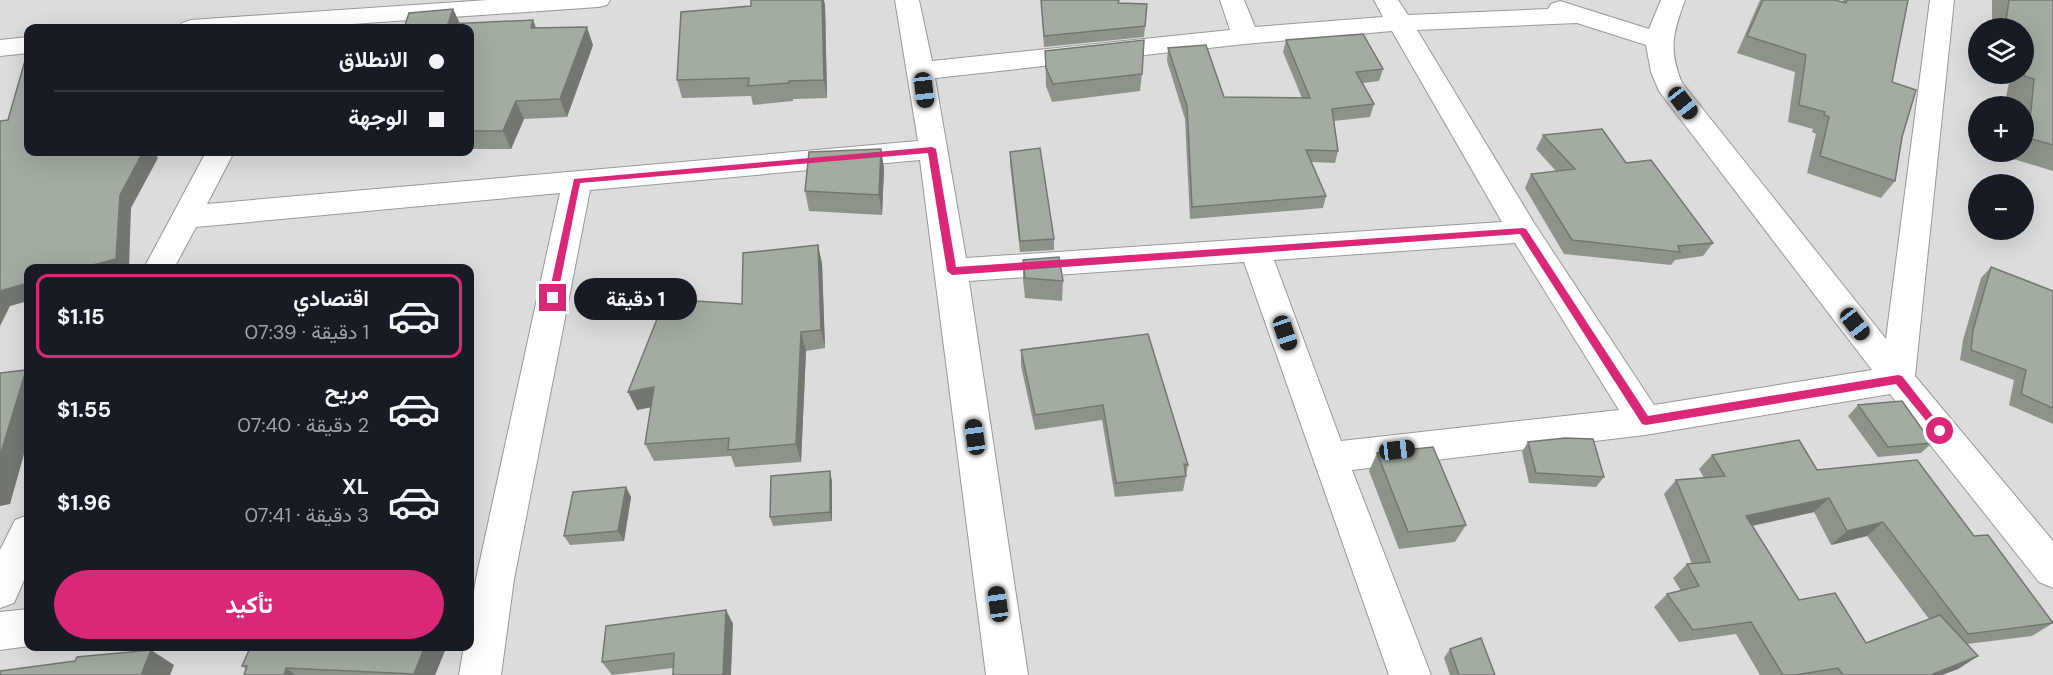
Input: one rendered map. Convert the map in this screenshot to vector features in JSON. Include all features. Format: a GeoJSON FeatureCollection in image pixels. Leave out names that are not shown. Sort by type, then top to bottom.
{"type":"FeatureCollection","features":[{"type":"Feature","properties":{"kind":"street"},"geometry":{"type":"LineString","coordinates":[[199,24],[217,0]]}},
{"type":"Feature","properties":{"kind":"street"},"geometry":{"type":"LineString","coordinates":[[301,24],[598,0]]}},
{"type":"Feature","properties":{"kind":"street"},"geometry":{"type":"LineString","coordinates":[[907,0],[921,71],[952,271],[1007,675]]}},
{"type":"Feature","properties":{"kind":"street"},"geometry":{"type":"LineString","coordinates":[[1232,0],[1245,36]]}},
{"type":"Feature","properties":{"kind":"street"},"geometry":{"type":"LineString","coordinates":[[1532,0],[1658,40]]}},
{"type":"Feature","properties":{"kind":"street"},"geometry":{"type":"LineString","coordinates":[[1673,0],[1658,40],[1659,61],[1669,85],[1898,379],[2053,570]]}},
{"type":"Feature","properties":{"kind":"street"},"geometry":{"type":"LineString","coordinates":[[1898,379],[1942,0]]}},
{"type":"Feature","properties":{"kind":"street"},"geometry":{"type":"LineString","coordinates":[[921,71],[1245,36],[1393,12],[1581,15]]}},
{"type":"Feature","properties":{"kind":"street"},"geometry":{"type":"LineString","coordinates":[[1393,12],[1523,231],[1646,421]]}},
{"type":"Feature","properties":{"kind":"street"},"geometry":{"type":"LineString","coordinates":[[1,49],[24,46]]}},
{"type":"Feature","properties":{"kind":"street"},"geometry":{"type":"LineString","coordinates":[[185,217],[932,149]]}},
{"type":"Feature","properties":{"kind":"street"},"geometry":{"type":"LineString","coordinates":[[161,264],[218,156]]}},
{"type":"Feature","properties":{"kind":"street"},"geometry":{"type":"LineString","coordinates":[[480,675],[482,581],[577,181]]}},
{"type":"Feature","properties":{"kind":"street"},"geometry":{"type":"LineString","coordinates":[[952,271],[1523,231]]}},
{"type":"Feature","properties":{"kind":"street"},"geometry":{"type":"LineString","coordinates":[[1255,250],[1410,675]]}},
{"type":"Feature","properties":{"kind":"street"},"geometry":{"type":"LineString","coordinates":[[1329,458],[1646,421],[1898,379]]}},
{"type":"Feature","properties":{"kind":"street"},"geometry":{"type":"LineString","coordinates":[[0,590],[24,540]]}},
{"type":"Feature","properties":{"kind":"street"},"geometry":{"type":"LineString","coordinates":[[0,631],[24,628]]}},
{"type":"Feature","properties":{"kind":"shaded area"},"geometry":{"type":"Polygon","coordinates":[[[0,0],[2053,0],[2053,675],[0,675],[0,0]]]}},
{"type":"Feature","properties":{"kind":"building"},"geometry":{"type":"Polygon","coordinates":[[[751,0],[822,0],[824,80],[748,86],[749,78],[677,80],[681,12],[751,6],[751,0]]]}},
{"type":"Feature","properties":{"kind":"building"},"geometry":{"type":"Polygon","coordinates":[[[1041,0],[1119,0],[1118,3],[1147,4],[1145,26],[1044,36],[1041,0]]]}},
{"type":"Feature","properties":{"kind":"building"},"geometry":{"type":"Polygon","coordinates":[[[1763,0],[1835,0],[1846,3],[1847,0],[1908,0],[1892,82],[1916,90],[1902,137],[1895,181],[1820,156],[1829,117],[1824,115],[1825,112],[1799,105],[1806,55],[1747,36],[1763,0]]]}},
{"type":"Feature","properties":{"kind":"building"},"geometry":{"type":"Polygon","coordinates":[[[2009,0],[2053,0],[2053,145],[2034,140],[2034,18],[2006,18],[2009,0]]]}},
{"type":"Feature","properties":{"kind":"building"},"geometry":{"type":"Polygon","coordinates":[[[453,9],[448,24],[405,24],[409,13],[453,9]]]}},
{"type":"Feature","properties":{"kind":"building"},"geometry":{"type":"Polygon","coordinates":[[[533,20],[531,28],[587,27],[560,99],[516,101],[503,131],[474,131],[474,24],[448,24],[533,20]]]}},
{"type":"Feature","properties":{"kind":"building"},"geometry":{"type":"Polygon","coordinates":[[[1363,34],[1383,69],[1356,72],[1374,104],[1332,109],[1338,151],[1306,150],[1326,196],[1192,207],[1187,106],[1168,48],[1206,45],[1224,97],[1310,98],[1286,40],[1363,34]]]}},
{"type":"Feature","properties":{"kind":"building"},"geometry":{"type":"Polygon","coordinates":[[[1144,40],[1142,74],[1053,84],[1046,68],[1045,51],[1144,40]]]}},
{"type":"Feature","properties":{"kind":"building"},"geometry":{"type":"Polygon","coordinates":[[[24,64],[24,156],[141,156],[120,195],[116,259],[97,264],[24,264],[24,284],[0,291],[0,121],[8,120],[24,64]]]}},
{"type":"Feature","properties":{"kind":"building"},"geometry":{"type":"Polygon","coordinates":[[[1602,129],[1626,163],[1651,160],[1713,243],[1678,246],[1680,252],[1572,240],[1531,174],[1575,169],[1543,135],[1602,129]]]}},
{"type":"Feature","properties":{"kind":"building"},"geometry":{"type":"Polygon","coordinates":[[[1040,148],[1054,239],[1020,241],[1010,152],[1040,148]]]}},
{"type":"Feature","properties":{"kind":"building"},"geometry":{"type":"Polygon","coordinates":[[[881,149],[879,195],[805,191],[809,152],[881,149]]]}},
{"type":"Feature","properties":{"kind":"building"},"geometry":{"type":"Polygon","coordinates":[[[818,245],[821,330],[801,332],[796,444],[728,450],[729,438],[645,444],[654,387],[628,392],[665,299],[742,304],[743,253],[818,245]]]}},
{"type":"Feature","properties":{"kind":"building"},"geometry":{"type":"Polygon","coordinates":[[[1059,257],[1063,281],[1025,278],[1023,260],[1059,257]]]}},
{"type":"Feature","properties":{"kind":"building"},"geometry":{"type":"Polygon","coordinates":[[[1991,267],[2053,291],[2053,408],[2021,394],[2026,370],[1971,350],[1973,330],[1991,267]]]}},
{"type":"Feature","properties":{"kind":"building"},"geometry":{"type":"Polygon","coordinates":[[[1148,334],[1188,465],[1184,464],[1186,476],[1116,483],[1103,405],[1035,415],[1021,350],[1148,334]]]}},
{"type":"Feature","properties":{"kind":"building"},"geometry":{"type":"Polygon","coordinates":[[[24,370],[0,456],[0,373],[24,370]]]}},
{"type":"Feature","properties":{"kind":"building"},"geometry":{"type":"Polygon","coordinates":[[[1902,401],[1932,443],[1888,447],[1858,405],[1902,401]]]}},
{"type":"Feature","properties":{"kind":"building"},"geometry":{"type":"Polygon","coordinates":[[[1565,438],[1593,439],[1604,477],[1536,473],[1528,442],[1565,438]]]}},
{"type":"Feature","properties":{"kind":"building"},"geometry":{"type":"Polygon","coordinates":[[[1799,440],[1817,470],[1917,460],[1974,536],[1988,535],[2053,623],[1968,634],[1883,522],[1847,531],[1829,498],[1746,516],[1799,600],[1835,593],[1866,643],[1940,615],[1978,656],[1931,675],[1843,675],[1838,668],[1783,675],[1751,622],[1693,630],[1667,594],[1699,586],[1687,564],[1710,562],[1676,480],[1725,476],[1712,455],[1799,440]]]}},
{"type":"Feature","properties":{"kind":"building"},"geometry":{"type":"Polygon","coordinates":[[[1433,447],[1466,525],[1408,532],[1377,453],[1433,447]]]}},
{"type":"Feature","properties":{"kind":"building"},"geometry":{"type":"Polygon","coordinates":[[[830,471],[830,512],[770,517],[771,476],[830,471]]]}},
{"type":"Feature","properties":{"kind":"building"},"geometry":{"type":"Polygon","coordinates":[[[626,487],[618,531],[564,536],[573,492],[626,487]]]}},
{"type":"Feature","properties":{"kind":"building"},"geometry":{"type":"Polygon","coordinates":[[[726,610],[723,675],[673,675],[674,653],[602,662],[606,626],[726,610]]]}},
{"type":"Feature","properties":{"kind":"building"},"geometry":{"type":"Polygon","coordinates":[[[1481,638],[1495,675],[1459,675],[1450,649],[1481,638]]]}},
{"type":"Feature","properties":{"kind":"building"},"geometry":{"type":"Polygon","coordinates":[[[151,651],[141,675],[0,675],[0,671],[75,661],[77,657],[151,651]]]}},
{"type":"Feature","properties":{"kind":"building"},"geometry":{"type":"Polygon","coordinates":[[[249,651],[423,651],[414,674],[286,668],[284,675],[244,675],[247,666],[242,666],[249,651]]]}},
{"type":"Feature","properties":{"kind":"route"},"geometry":{"type":"LineString","coordinates":[[553,298],[577,181],[932,149],[952,271],[1523,231],[1646,421],[1898,379],[1940,431]]}}]}
